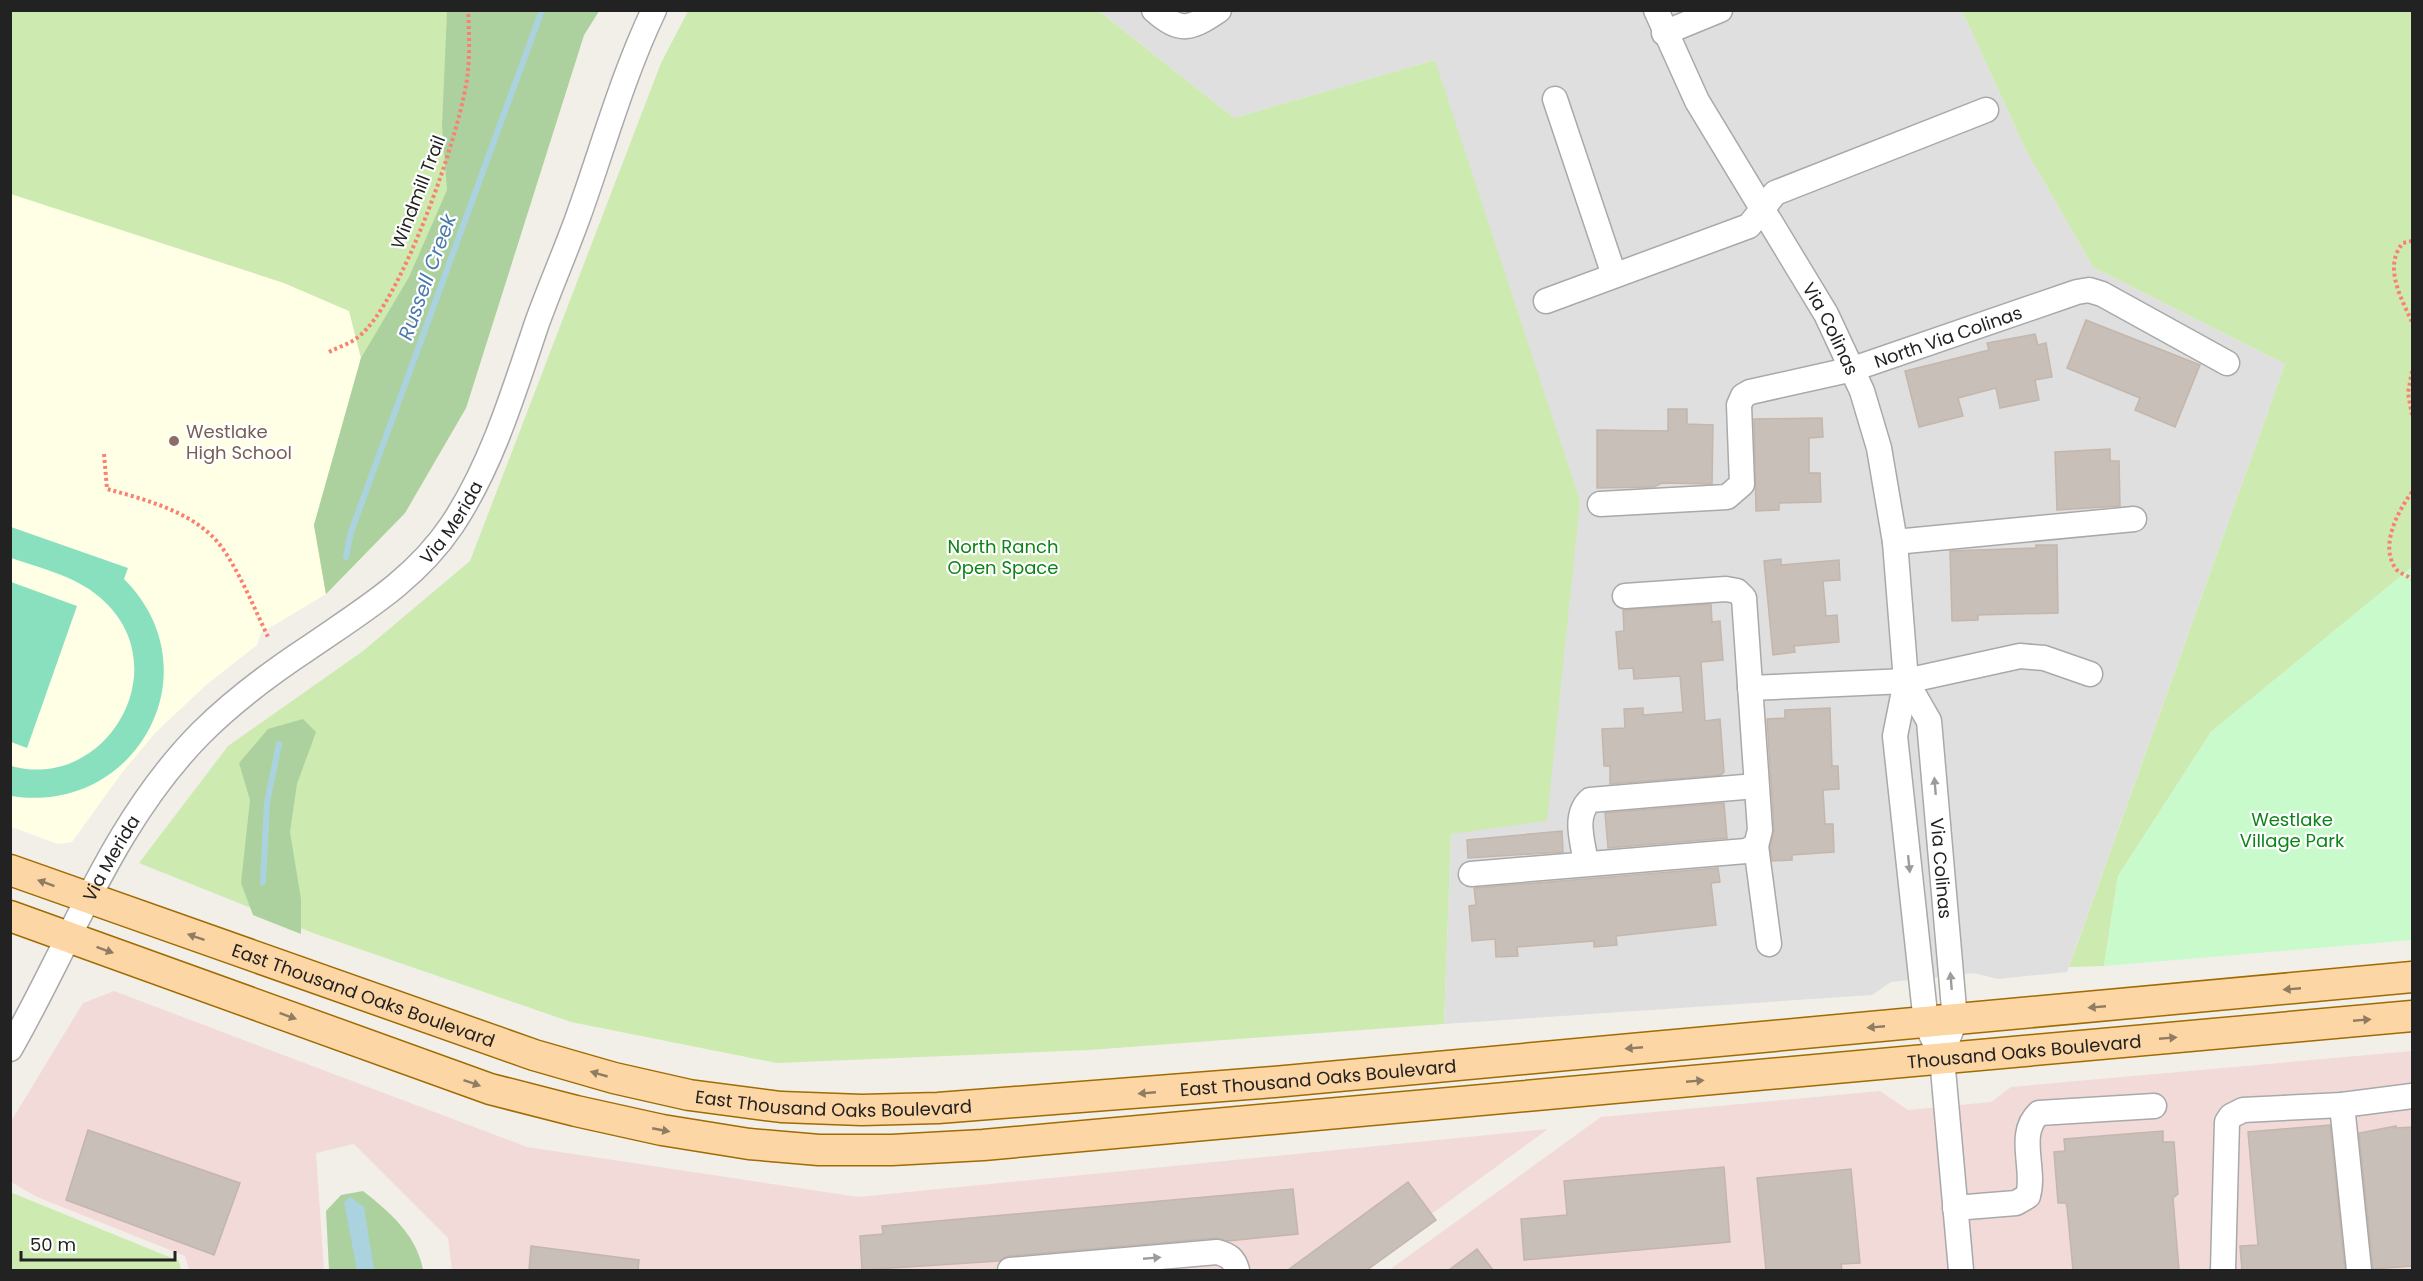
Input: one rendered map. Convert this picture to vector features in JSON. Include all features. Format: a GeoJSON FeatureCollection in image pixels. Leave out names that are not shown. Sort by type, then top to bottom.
{"type":"FeatureCollection","features":[{"type":"Feature","properties":{"kind":"main road","name":"East Thousand Oaks Boulevard"},"geometry":{"type":"LineString","coordinates":[[10,870],[77,916],[490,1089],[662,1130],[749,1144],[819,1150],[892,1150],[983,1145],[1637,1086]]}},
{"type":"Feature","properties":{"kind":"main road","name":"East Thousand Oaks Boulevard"},"geometry":{"type":"LineString","coordinates":[[10,916],[77,916],[614,1078],[689,1095],[782,1107],[862,1110],[1018,1103],[1692,1043]]}},
{"type":"Feature","properties":{"kind":"main road","name":"Thousand Oaks Boulevard"},"geometry":{"type":"LineString","coordinates":[[1692,1043],[2412,977]]}},
{"type":"Feature","properties":{"kind":"main road","name":"Thousand Oaks Boulevard"},"geometry":{"type":"LineString","coordinates":[[1637,1086],[2412,1016]]}},
{"type":"Feature","properties":{"kind":"main road"},"geometry":{"type":"LineString","coordinates":[[819,1150],[823,1133],[829,1129],[982,1122],[1018,1103]]}},
{"type":"Feature","properties":{"kind":"street","name":"Via Merida"},"geometry":{"type":"LineString","coordinates":[[10,1049],[77,916],[129,822],[161,777],[202,731],[244,695],[308,648],[377,603],[412,573],[453,523],[476,483],[498,432],[627,74],[654,10]]}},
{"type":"Feature","properties":{"kind":"street"},"geometry":{"type":"LineString","coordinates":[[1154,10],[1167,22],[1186,28],[1197,25],[1219,10]]}},
{"type":"Feature","properties":{"kind":"street"},"geometry":{"type":"LineString","coordinates":[[1660,22],[1720,10]]}},
{"type":"Feature","properties":{"kind":"street","name":"Via Colinas"},"geometry":{"type":"LineString","coordinates":[[1660,22],[1697,101],[1826,314],[1853,369],[1879,448],[1895,542],[1906,681],[1895,736],[1941,1021]]}},
{"type":"Feature","properties":{"kind":"street"},"geometry":{"type":"LineString","coordinates":[[1555,99],[1614,275]]}},
{"type":"Feature","properties":{"kind":"street"},"geometry":{"type":"LineString","coordinates":[[1546,301],[1749,226],[1775,193],[1986,110]]}},
{"type":"Feature","properties":{"kind":"street","name":"North Via Colinas"},"geometry":{"type":"LineString","coordinates":[[1600,504],[1727,497],[1742,484],[1739,405],[1743,396],[1750,392],[1853,369],[2077,292],[2089,290],[2102,294],[2227,363]]}},
{"type":"Feature","properties":{"kind":"street"},"geometry":{"type":"LineString","coordinates":[[1895,542],[2134,519]]}},
{"type":"Feature","properties":{"kind":"street"},"geometry":{"type":"LineString","coordinates":[[1625,596],[1737,591],[1744,598],[1760,830],[1756,846],[1769,944]]}},
{"type":"Feature","properties":{"kind":"street"},"geometry":{"type":"LineString","coordinates":[[1750,688],[1906,681],[2020,656],[2044,658],[2090,674]]}},
{"type":"Feature","properties":{"kind":"street","name":"Via Colinas"},"geometry":{"type":"LineString","coordinates":[[1906,681],[1929,721],[1942,1058],[1961,1270]]}},
{"type":"Feature","properties":{"kind":"street"},"geometry":{"type":"LineString","coordinates":[[1586,863],[1580,818],[1581,808],[1590,800],[1756,786]]}},
{"type":"Feature","properties":{"kind":"street"},"geometry":{"type":"LineString","coordinates":[[1472,874],[1746,851],[1756,846]]}},
{"type":"Feature","properties":{"kind":"street"},"geometry":{"type":"LineString","coordinates":[[2223,1270],[2227,1122],[2230,1116],[2243,1110],[2342,1105],[2412,1096]]}},
{"type":"Feature","properties":{"kind":"street"},"geometry":{"type":"LineString","coordinates":[[2342,1105],[2358,1270]]}},
{"type":"Feature","properties":{"kind":"street"},"geometry":{"type":"LineString","coordinates":[[1955,1208],[2016,1203],[2028,1196],[2031,1187],[2027,1131],[2030,1121],[2039,1113],[2154,1106]]}},
{"type":"Feature","properties":{"kind":"street"},"geometry":{"type":"LineString","coordinates":[[1010,1270],[1217,1252],[1227,1254],[1235,1261],[1237,1270]]}},
{"type":"Feature","properties":{"kind":"path","name":"Windmill Trail"},"geometry":{"type":"LineString","coordinates":[[329,352],[358,337],[376,316],[405,264],[439,184],[459,115],[468,71],[468,10]]}},
{"type":"Feature","properties":{"kind":"path"},"geometry":{"type":"LineString","coordinates":[[2412,241],[2403,243],[2396,251],[2393,262],[2399,294],[2412,322]]}},
{"type":"Feature","properties":{"kind":"path"},"geometry":{"type":"LineString","coordinates":[[2412,371],[2408,380],[2408,393],[2412,415]]}},
{"type":"Feature","properties":{"kind":"path"},"geometry":{"type":"LineString","coordinates":[[104,453],[107,489],[175,511],[206,531],[222,548],[269,639]]}},
{"type":"Feature","properties":{"kind":"path"},"geometry":{"type":"LineString","coordinates":[[2412,492],[2403,504],[2390,538],[2390,553],[2397,570],[2412,579]]}},
{"type":"Feature","properties":{"kind":"shaded area"},"geometry":{"type":"Polygon","coordinates":[[[1099,11],[1962,11],[2027,152],[2093,267],[2285,364],[2067,972],[1998,979],[1974,973],[1891,982],[1872,995],[1444,1024],[1451,834],[1435,60],[1234,118],[1099,11]]]}},
{"type":"Feature","properties":{"kind":"shaded area","name":"Westlake High School"},"geometry":{"type":"Polygon","coordinates":[[[11,194],[284,283],[349,311],[361,358],[315,525],[326,594],[261,633],[257,645],[206,685],[155,733],[121,774],[72,842],[58,844],[11,827],[11,194]]]}},
{"type":"Feature","properties":{"kind":"shaded area"},"geometry":{"type":"Polygon","coordinates":[[[114,991],[527,1147],[858,1197],[1548,1129],[1355,1270],[452,1270],[448,1238],[354,1144],[316,1153],[324,1270],[189,1270],[185,1256],[37,1197],[11,1182],[10,1123],[83,1003],[114,991]]]}},
{"type":"Feature","properties":{"kind":"shaded area"},"geometry":{"type":"Polygon","coordinates":[[[2412,1051],[2412,1270],[1389,1270],[1601,1117],[1880,1091],[1908,1110],[1991,1102],[2011,1087],[2412,1051]]]}},
{"type":"Feature","properties":{"kind":"green space"},"geometry":{"type":"Polygon","coordinates":[[[11,11],[599,11],[584,35],[466,408],[405,513],[326,594],[314,525],[361,358],[349,311],[284,283],[11,194],[11,11]]]}},
{"type":"Feature","properties":{"kind":"green space"},"geometry":{"type":"Polygon","coordinates":[[[447,11],[599,11],[584,35],[466,408],[405,513],[326,594],[314,525],[361,358],[409,277],[447,190],[442,126],[447,11]]]}},
{"type":"Feature","properties":{"kind":"green space","name":"North Ranch Open Space"},"geometry":{"type":"Polygon","coordinates":[[[688,11],[1099,11],[1234,118],[1435,60],[1580,501],[1547,821],[1451,834],[1444,1024],[1089,1050],[777,1063],[571,1022],[313,933],[139,863],[228,746],[363,651],[470,561],[661,63],[688,11]]]}},
{"type":"Feature","properties":{"kind":"green space"},"geometry":{"type":"Polygon","coordinates":[[[1962,11],[2412,11],[2412,567],[2211,732],[2118,876],[2104,966],[2069,967],[2285,364],[2093,267],[2027,152],[1962,11]]]}},
{"type":"Feature","properties":{"kind":"green space"},"geometry":{"type":"Polygon","coordinates":[[[11,527],[128,568],[124,579],[151,616],[163,655],[162,693],[149,730],[126,760],[94,783],[56,796],[11,796],[11,766],[45,769],[75,761],[101,744],[120,720],[132,691],[134,660],[125,630],[105,602],[95,593],[61,575],[11,558],[11,527]]]}},
{"type":"Feature","properties":{"kind":"green space","name":"Westlake Village Park"},"geometry":{"type":"Polygon","coordinates":[[[2412,567],[2412,940],[2104,966],[2118,876],[2211,732],[2412,567]]]}},
{"type":"Feature","properties":{"kind":"green space"},"geometry":{"type":"Polygon","coordinates":[[[11,582],[77,606],[27,748],[11,742],[11,582]]]}},
{"type":"Feature","properties":{"kind":"green space"},"geometry":{"type":"Polygon","coordinates":[[[303,719],[316,732],[297,784],[290,832],[301,899],[301,934],[253,915],[241,883],[250,800],[239,763],[268,729],[303,719]]]}},
{"type":"Feature","properties":{"kind":"green space"},"geometry":{"type":"Polygon","coordinates":[[[363,1191],[401,1226],[415,1246],[423,1270],[329,1270],[326,1211],[341,1195],[363,1191]]]}},
{"type":"Feature","properties":{"kind":"green space"},"geometry":{"type":"Polygon","coordinates":[[[10,1192],[179,1261],[181,1270],[11,1270],[10,1192]]]}},
{"type":"Feature","properties":{"kind":"water"},"geometry":{"type":"Polygon","coordinates":[[[350,1197],[364,1207],[374,1270],[357,1270],[344,1202],[350,1197]]]}},
{"type":"Feature","properties":{"kind":"building"},"geometry":{"type":"Polygon","coordinates":[[[2086,320],[2200,365],[2175,427],[2135,410],[2140,398],[2067,368],[2086,320]]]}},
{"type":"Feature","properties":{"kind":"building"},"geometry":{"type":"Polygon","coordinates":[[[2035,334],[2038,345],[2046,343],[2052,377],[2035,380],[2039,400],[2000,408],[1996,388],[1958,398],[1963,416],[1919,427],[1905,371],[1989,350],[1987,343],[2035,334]]]}},
{"type":"Feature","properties":{"kind":"building"},"geometry":{"type":"Polygon","coordinates":[[[1668,409],[1687,409],[1687,424],[1713,425],[1712,484],[1662,483],[1654,487],[1597,488],[1597,430],[1668,431],[1668,409]]]}},
{"type":"Feature","properties":{"kind":"building"},"geometry":{"type":"Polygon","coordinates":[[[1822,418],[1823,437],[1809,438],[1809,473],[1820,473],[1821,502],[1779,503],[1779,510],[1756,511],[1754,419],[1822,418]]]}},
{"type":"Feature","properties":{"kind":"building"},"geometry":{"type":"Polygon","coordinates":[[[2110,449],[2110,461],[2119,461],[2120,506],[2057,510],[2055,452],[2110,449]]]}},
{"type":"Feature","properties":{"kind":"building"},"geometry":{"type":"Polygon","coordinates":[[[2036,545],[2057,545],[2058,613],[1978,615],[1978,620],[1952,621],[1950,551],[2036,548],[2036,545]]]}},
{"type":"Feature","properties":{"kind":"building"},"geometry":{"type":"Polygon","coordinates":[[[1781,559],[1781,565],[1839,560],[1840,580],[1823,581],[1826,616],[1837,615],[1839,642],[1794,646],[1795,652],[1773,655],[1764,561],[1781,559]]]}},
{"type":"Feature","properties":{"kind":"building"},"geometry":{"type":"Polygon","coordinates":[[[1711,604],[1712,622],[1720,621],[1723,660],[1701,662],[1705,721],[1720,719],[1724,772],[1721,775],[1610,784],[1610,766],[1604,766],[1602,729],[1625,728],[1624,709],[1643,708],[1643,715],[1683,712],[1680,676],[1634,679],[1633,668],[1619,669],[1616,632],[1624,631],[1623,610],[1711,604]]]}},
{"type":"Feature","properties":{"kind":"building"},"geometry":{"type":"Polygon","coordinates":[[[1830,708],[1832,766],[1838,766],[1839,789],[1823,790],[1825,824],[1833,824],[1834,852],[1792,855],[1792,860],[1772,861],[1770,847],[1774,829],[1767,719],[1785,718],[1785,710],[1830,708]]]}},
{"type":"Feature","properties":{"kind":"building"},"geometry":{"type":"Polygon","coordinates":[[[1724,803],[1727,838],[1608,848],[1605,813],[1724,803]]]}},
{"type":"Feature","properties":{"kind":"building"},"geometry":{"type":"Polygon","coordinates":[[[1562,831],[1563,852],[1468,858],[1467,840],[1562,831]]]}},
{"type":"Feature","properties":{"kind":"building"},"geometry":{"type":"Polygon","coordinates":[[[1718,868],[1720,882],[1711,883],[1716,925],[1616,936],[1617,945],[1594,947],[1594,941],[1517,947],[1518,956],[1496,957],[1495,939],[1472,941],[1469,906],[1476,905],[1474,888],[1718,868]]]}},
{"type":"Feature","properties":{"kind":"building"},"geometry":{"type":"Polygon","coordinates":[[[2330,1125],[2345,1270],[2242,1270],[2240,1246],[2258,1245],[2248,1132],[2330,1125]]]}},
{"type":"Feature","properties":{"kind":"building"},"geometry":{"type":"Polygon","coordinates":[[[2396,1126],[2396,1128],[2412,1127],[2412,1266],[2373,1269],[2359,1133],[2396,1126]]]}},
{"type":"Feature","properties":{"kind":"building"},"geometry":{"type":"Polygon","coordinates":[[[88,1130],[240,1183],[214,1255],[66,1200],[88,1130]]]}},
{"type":"Feature","properties":{"kind":"building"},"geometry":{"type":"Polygon","coordinates":[[[2163,1131],[2163,1142],[2174,1142],[2178,1194],[2173,1198],[2179,1270],[2073,1270],[2067,1207],[2066,1203],[2058,1203],[2054,1152],[2065,1151],[2064,1139],[2163,1131]]]}},
{"type":"Feature","properties":{"kind":"building"},"geometry":{"type":"Polygon","coordinates":[[[1724,1167],[1730,1242],[1524,1260],[1521,1219],[1567,1215],[1564,1181],[1724,1167]]]}},
{"type":"Feature","properties":{"kind":"building"},"geometry":{"type":"Polygon","coordinates":[[[1851,1169],[1860,1263],[1841,1264],[1842,1270],[1766,1270],[1757,1178],[1851,1169]]]}},
{"type":"Feature","properties":{"kind":"building"},"geometry":{"type":"Polygon","coordinates":[[[1408,1182],[1436,1220],[1367,1270],[1288,1270],[1408,1182]]]}},
{"type":"Feature","properties":{"kind":"building"},"geometry":{"type":"Polygon","coordinates":[[[1293,1189],[1298,1234],[1228,1241],[1216,1238],[1009,1256],[999,1261],[862,1270],[860,1236],[883,1234],[882,1226],[1293,1189]]]}},
{"type":"Feature","properties":{"kind":"building"},"geometry":{"type":"Polygon","coordinates":[[[531,1246],[639,1260],[638,1270],[529,1270],[531,1246]]]}},
{"type":"Feature","properties":{"kind":"building"},"geometry":{"type":"Polygon","coordinates":[[[1477,1249],[1493,1270],[1449,1270],[1477,1249]]]}},
{"type":"Feature","properties":{"kind":"waterway","name":"Russell Creek"},"geometry":{"type":"LineString","coordinates":[[346,557],[351,532],[542,10]]}},
{"type":"Feature","properties":{"kind":"waterway","name":"Russell Creek"},"geometry":{"type":"LineString","coordinates":[[263,882],[267,803],[279,744]]}},
{"type":"Feature","properties":{"kind":"place","name":"Westlake High School"},"geometry":{"type":"Point","coordinates":[174,441]}}]}
